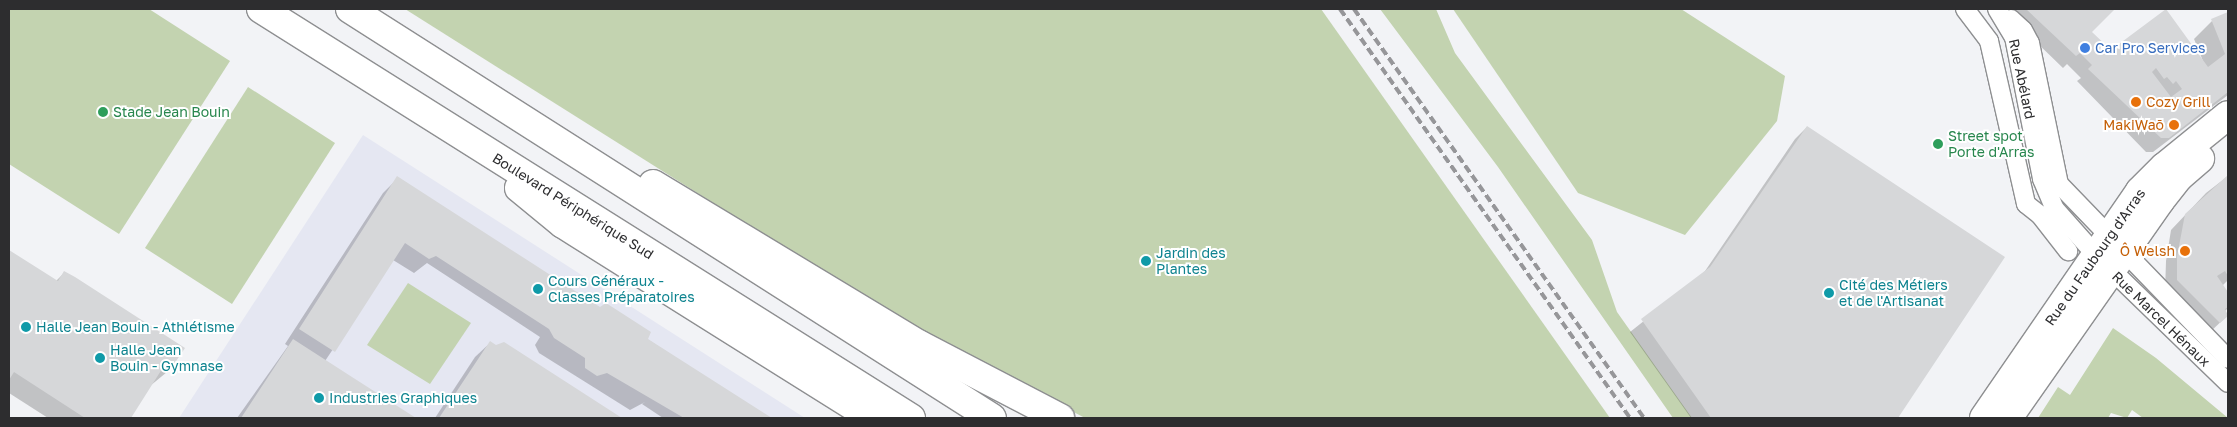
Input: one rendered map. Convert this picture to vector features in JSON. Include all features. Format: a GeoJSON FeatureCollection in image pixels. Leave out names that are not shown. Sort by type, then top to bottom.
{"type":"FeatureCollection","features":[{"type":"Feature","properties":{"kind":"main road","name":"Boulevard Périphérique Sud"},"geometry":{"type":"LineString","coordinates":[[261,9],[911,418]]}},
{"type":"Feature","properties":{"kind":"main road"},"geometry":{"type":"LineString","coordinates":[[350,9],[487,94],[671,216],[992,418]]}},
{"type":"Feature","properties":{"kind":"main road"},"geometry":{"type":"LineString","coordinates":[[487,94],[706,213],[920,345],[1060,418]]}},
{"type":"Feature","properties":{"kind":"main road","name":"Rue du Faubourg d'Arras"},"geometry":{"type":"LineString","coordinates":[[2008,418],[2110,254],[2155,174],[2228,115]]}},
{"type":"Feature","properties":{"kind":"main road"},"geometry":{"type":"LineString","coordinates":[[458,134],[562,224],[872,418]]}},
{"type":"Feature","properties":{"kind":"main road","name":"Rue du Faubourg d'Arras"},"geometry":{"type":"LineString","coordinates":[[1984,418],[2110,254],[2175,182],[2228,137]]}},
{"type":"Feature","properties":{"kind":"street"},"geometry":{"type":"LineString","coordinates":[[1964,9],[1989,41],[2026,204],[2040,215],[2068,251]]}},
{"type":"Feature","properties":{"kind":"street","name":"Rue Abélard"},"geometry":{"type":"LineString","coordinates":[[1998,9],[2014,37],[2048,198],[2110,254]]}},
{"type":"Feature","properties":{"kind":"street","name":"Rue Marcel Hénaux"},"geometry":{"type":"LineString","coordinates":[[2110,254],[2228,359]]}},
{"type":"Feature","properties":{"kind":"street","name":"Rue Marcel Hénaux"},"geometry":{"type":"LineString","coordinates":[[2110,254],[2228,383]]}},
{"type":"Feature","properties":{"kind":"shaded area"},"geometry":{"type":"Polygon","coordinates":[[[363,135],[805,418],[179,418],[363,135]]]}},
{"type":"Feature","properties":{"kind":"green space","name":"Stade Jean Bouin"},"geometry":{"type":"Polygon","coordinates":[[[9,9],[149,9],[230,61],[119,234],[9,164],[9,9]]]}},
{"type":"Feature","properties":{"kind":"green space","name":"Jardin des Plantes"},"geometry":{"type":"Polygon","coordinates":[[[405,9],[1321,9],[1610,418],[1085,418],[902,322],[405,9]]]}},
{"type":"Feature","properties":{"kind":"green space"},"geometry":{"type":"Polygon","coordinates":[[[1380,9],[1436,9],[1455,53],[1592,240],[1617,312],[1692,418],[1673,418],[1498,167],[1380,9]]]}},
{"type":"Feature","properties":{"kind":"green space"},"geometry":{"type":"Polygon","coordinates":[[[1453,9],[1681,9],[1785,76],[1777,121],[1685,235],[1578,193],[1453,9]]]}},
{"type":"Feature","properties":{"kind":"green space"},"geometry":{"type":"Polygon","coordinates":[[[248,87],[335,143],[232,304],[145,248],[248,87]]]}},
{"type":"Feature","properties":{"kind":"green space"},"geometry":{"type":"Polygon","coordinates":[[[408,283],[471,323],[430,384],[367,345],[408,283]]]}},
{"type":"Feature","properties":{"kind":"green space"},"geometry":{"type":"Polygon","coordinates":[[[2113,328],[2156,358],[2228,418],[2143,418],[2132,410],[2127,418],[2111,413],[2108,418],[2038,418],[2058,387],[2070,395],[2113,328]]]}},
{"type":"Feature","properties":{"kind":"building"},"geometry":{"type":"Polygon","coordinates":[[[2026,9],[2115,9],[2092,32],[2111,50],[2166,9],[2208,67],[2225,54],[2211,19],[2228,12],[2228,92],[2169,138],[2161,138],[2088,69],[2092,65],[2080,53],[2076,56],[2026,9]],[[2156,68],[2152,72],[2171,97],[2182,89],[2176,81],[2173,84],[2167,77],[2164,79],[2156,68]]]}},
{"type":"Feature","properties":{"kind":"building","name":"Cité des Métiers et de l'Artisanat"},"geometry":{"type":"Polygon","coordinates":[[[1807,126],[2005,257],[1898,418],[1711,418],[1641,319],[1710,267],[1807,126]]]}},
{"type":"Feature","properties":{"kind":"building"},"geometry":{"type":"Polygon","coordinates":[[[2228,175],[2228,276],[2225,271],[2217,276],[2228,292],[2228,307],[2225,309],[2228,316],[2220,323],[2177,280],[2177,257],[2185,214],[2228,175]]]}},
{"type":"Feature","properties":{"kind":"building","name":"Cours Généraux - Classes Préparatoires"},"geometry":{"type":"Polygon","coordinates":[[[397,176],[600,307],[606,303],[651,332],[648,339],[772,418],[684,418],[607,373],[597,376],[585,368],[585,358],[554,338],[549,329],[436,256],[429,259],[405,243],[335,352],[299,329],[397,176]]]}},
{"type":"Feature","properties":{"kind":"building","name":"Halle Jean Bouin - Gymnase"},"geometry":{"type":"Polygon","coordinates":[[[9,250],[58,281],[64,271],[75,277],[185,348],[168,373],[162,369],[131,418],[85,418],[14,372],[9,380],[9,250]]]}},
{"type":"Feature","properties":{"kind":"building","name":"Industries Graphiques"},"geometry":{"type":"Polygon","coordinates":[[[293,339],[352,377],[416,418],[241,418],[293,339]]]}},
{"type":"Feature","properties":{"kind":"building"},"geometry":{"type":"Polygon","coordinates":[[[490,341],[496,345],[504,342],[622,418],[439,418],[490,341]]]}},
{"type":"Feature","properties":{"kind":"railway"},"geometry":{"type":"LineString","coordinates":[[1340,9],[1630,418]]}},
{"type":"Feature","properties":{"kind":"railway"},"geometry":{"type":"LineString","coordinates":[[1354,9],[1644,418]]}},
{"type":"Feature","properties":{"kind":"place","name":"Car Pro Services"},"geometry":{"type":"Point","coordinates":[2085,48]}},
{"type":"Feature","properties":{"kind":"place","name":"Cozy Grill"},"geometry":{"type":"Point","coordinates":[2136,102]}},
{"type":"Feature","properties":{"kind":"place","name":"Stade Jean Bouin"},"geometry":{"type":"Point","coordinates":[103,112]}},
{"type":"Feature","properties":{"kind":"place","name":"MakiWaō"},"geometry":{"type":"Point","coordinates":[2174,125]}},
{"type":"Feature","properties":{"kind":"place","name":"Street spot Porte d'Arras"},"geometry":{"type":"Point","coordinates":[1938,144]}},
{"type":"Feature","properties":{"kind":"place","name":"Ô Welsh"},"geometry":{"type":"Point","coordinates":[2185,251]}},
{"type":"Feature","properties":{"kind":"place","name":"Jardin des Plantes"},"geometry":{"type":"Point","coordinates":[1146,261]}},
{"type":"Feature","properties":{"kind":"place","name":"Cours Généraux - Classes Préparatoires"},"geometry":{"type":"Point","coordinates":[538,289]}},
{"type":"Feature","properties":{"kind":"place","name":"Cité des Métiers et de l'Artisanat"},"geometry":{"type":"Point","coordinates":[1829,293]}},
{"type":"Feature","properties":{"kind":"place","name":"Halle Jean Bouin - Athlétisme"},"geometry":{"type":"Point","coordinates":[26,327]}},
{"type":"Feature","properties":{"kind":"place","name":"Halle Jean Bouin - Gymnase"},"geometry":{"type":"Point","coordinates":[100,358]}},
{"type":"Feature","properties":{"kind":"place","name":"Industries Graphiques"},"geometry":{"type":"Point","coordinates":[319,398]}}]}
